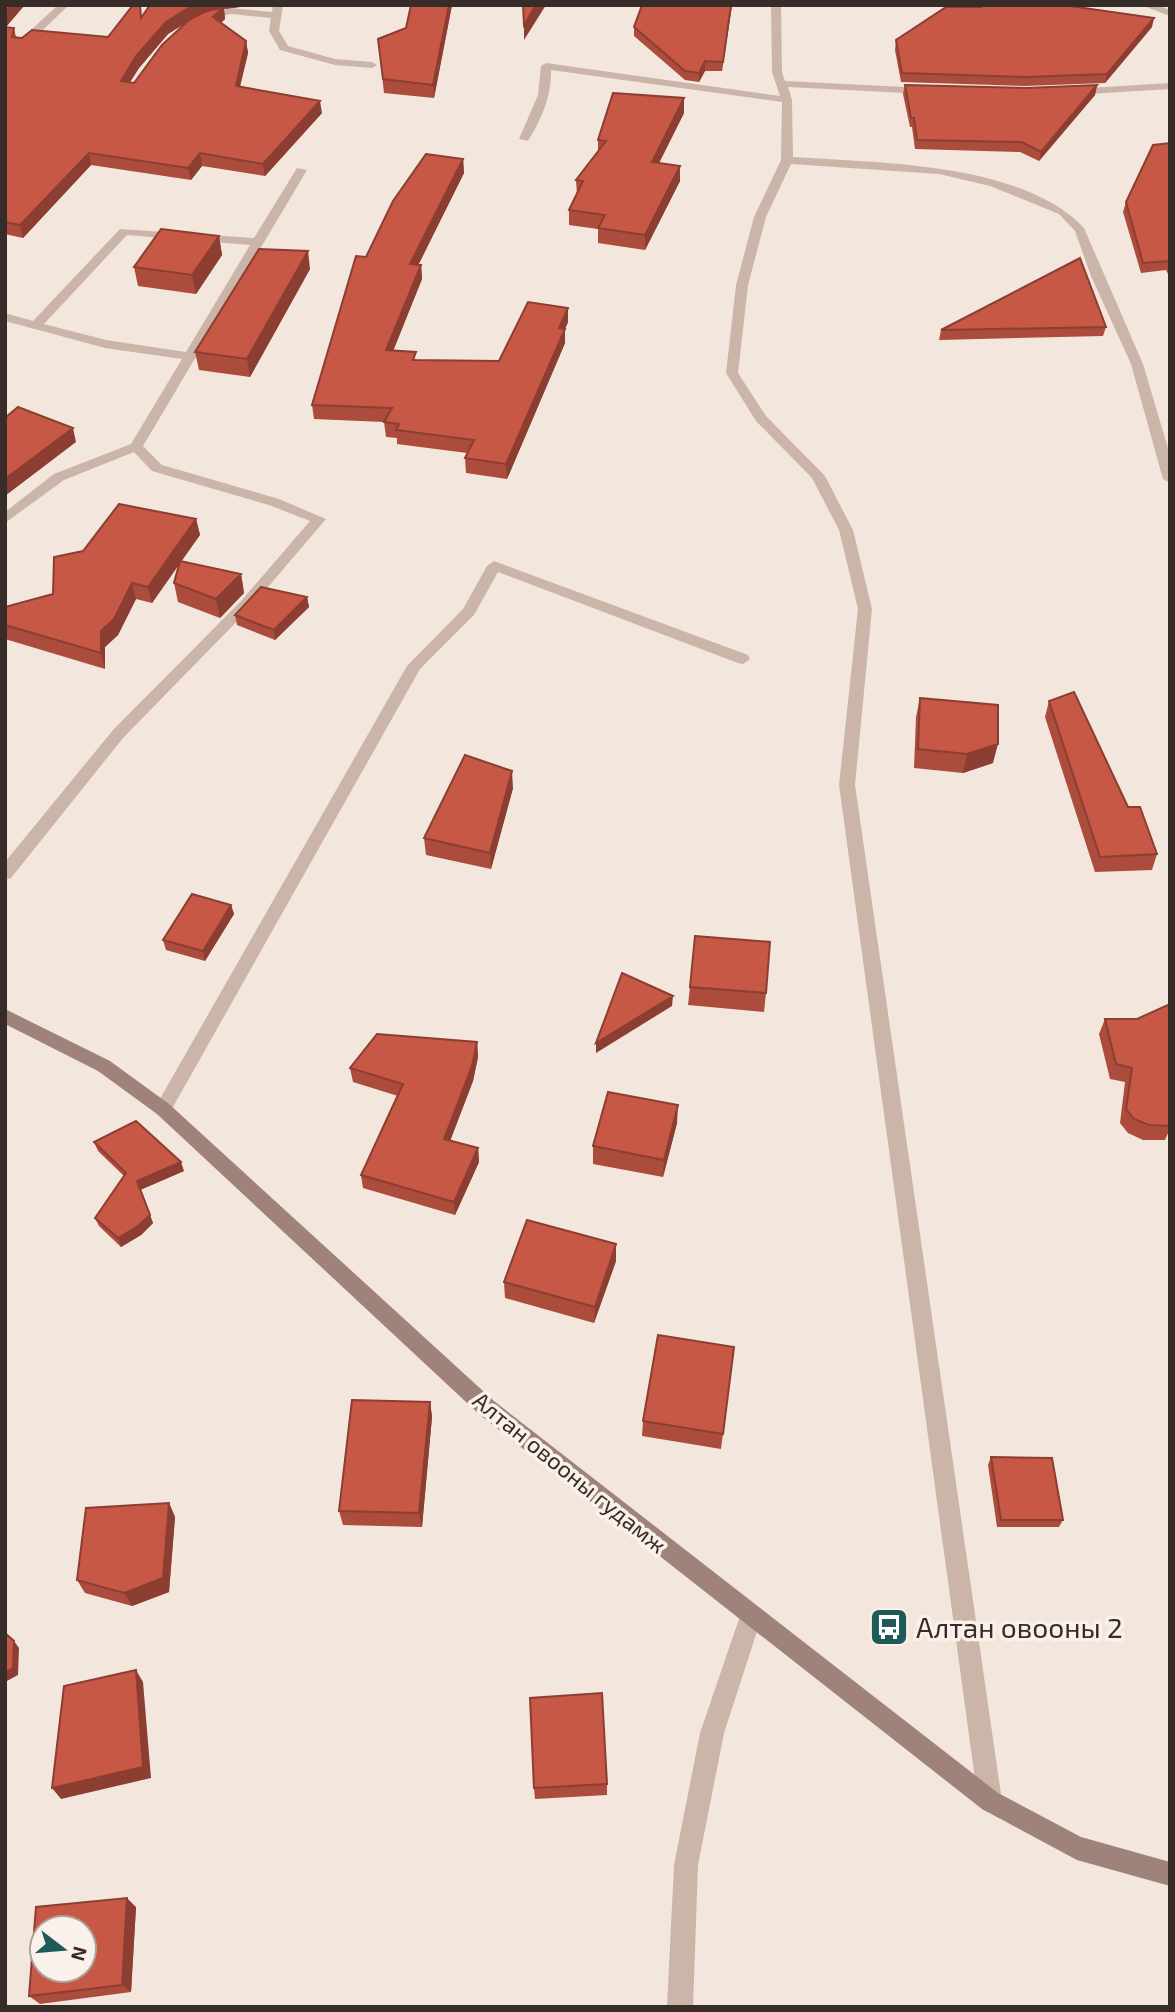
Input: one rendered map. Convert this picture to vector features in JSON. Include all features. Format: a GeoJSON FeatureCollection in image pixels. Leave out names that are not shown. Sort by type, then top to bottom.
{"type":"FeatureCollection","features":[{"type":"Feature","properties":{"kind":"main road","name":"Алтан овооны гудамж"},"geometry":{"type":"LineString","coordinates":[[5,1016],[104,1066],[163,1109],[487,1408],[990,1801],[1077,1848],[1170,1874]]}},
{"type":"Feature","properties":{"kind":"street"},"geometry":{"type":"LineString","coordinates":[[21,45],[64,5]]}},
{"type":"Feature","properties":{"kind":"street"},"geometry":{"type":"LineString","coordinates":[[776,5],[777,72],[787,100],[787,160],[760,217],[742,285],[732,373],[761,418],[818,476],[846,530],[864,609],[847,785],[990,1801]]}},
{"type":"Feature","properties":{"kind":"street"},"geometry":{"type":"LineString","coordinates":[[1146,5],[1170,13]]}},
{"type":"Feature","properties":{"kind":"street"},"geometry":{"type":"LineString","coordinates":[[196,21],[204,16],[232,11],[277,10],[274,31],[284,48],[335,62],[372,65]]}},
{"type":"Feature","properties":{"kind":"street"},"geometry":{"type":"LineString","coordinates":[[524,139],[540,109],[547,79],[546,66],[787,100]]}},
{"type":"Feature","properties":{"kind":"street"},"geometry":{"type":"LineString","coordinates":[[781,83],[931,91]]}},
{"type":"Feature","properties":{"kind":"street"},"geometry":{"type":"LineString","coordinates":[[1054,92],[1170,86]]}},
{"type":"Feature","properties":{"kind":"street"},"geometry":{"type":"LineString","coordinates":[[787,160],[939,170],[993,183],[1063,212],[1080,230],[1097,276],[1136,363],[1170,480]]}},
{"type":"Feature","properties":{"kind":"street"},"geometry":{"type":"LineString","coordinates":[[5,519],[58,477],[136,447],[301,170]]}},
{"type":"Feature","properties":{"kind":"street"},"geometry":{"type":"LineString","coordinates":[[34,326],[124,231],[256,243]]}},
{"type":"Feature","properties":{"kind":"street"},"geometry":{"type":"LineString","coordinates":[[5,317],[105,344],[190,356]]}},
{"type":"Feature","properties":{"kind":"street"},"geometry":{"type":"LineString","coordinates":[[5,874],[118,734],[246,604],[319,519],[274,502],[158,468],[136,447]]}},
{"type":"Feature","properties":{"kind":"street"},"geometry":{"type":"LineString","coordinates":[[163,1109],[414,666],[469,612],[494,566],[743,659]]}},
{"type":"Feature","properties":{"kind":"street"},"geometry":{"type":"LineString","coordinates":[[680,2007],[686,1865],[712,1733],[751,1616]]}},
{"type":"Feature","properties":{"kind":"building"},"geometry":{"type":"Polygon","coordinates":[[[133,5],[140,5],[141,18],[150,5],[193,5],[166,22],[136,56],[121,81],[134,83],[162,45],[189,20],[204,12],[224,7],[213,17],[246,41],[236,86],[320,101],[263,164],[200,153],[188,168],[89,153],[20,225],[5,222],[5,27],[14,28],[12,37],[22,38],[32,30],[108,37],[133,5]]]}},
{"type":"Feature","properties":{"kind":"building"},"geometry":{"type":"Polygon","coordinates":[[[411,5],[449,5],[433,85],[383,79],[378,39],[406,28],[411,5]]]}},
{"type":"Feature","properties":{"kind":"building"},"geometry":{"type":"Polygon","coordinates":[[[523,5],[536,5],[524,25],[523,5]]]}},
{"type":"Feature","properties":{"kind":"building"},"geometry":{"type":"Polygon","coordinates":[[[642,5],[731,5],[723,62],[705,61],[699,73],[685,71],[634,27],[642,5]]]}},
{"type":"Feature","properties":{"kind":"building"},"geometry":{"type":"Polygon","coordinates":[[[1063,5],[1154,18],[1107,74],[1026,77],[902,73],[896,40],[946,7],[1063,5]]]}},
{"type":"Feature","properties":{"kind":"building"},"geometry":{"type":"Polygon","coordinates":[[[905,85],[1026,88],[1097,85],[1041,152],[1022,142],[917,140],[905,85]]]}},
{"type":"Feature","properties":{"kind":"building"},"geometry":{"type":"Polygon","coordinates":[[[613,93],[684,98],[652,162],[680,166],[645,235],[598,228],[605,215],[569,210],[583,181],[576,180],[606,141],[598,140],[613,93]]]}},
{"type":"Feature","properties":{"kind":"building"},"geometry":{"type":"Polygon","coordinates":[[[1170,143],[1170,263],[1143,263],[1126,202],[1153,145],[1170,143]]]}},
{"type":"Feature","properties":{"kind":"building"},"geometry":{"type":"Polygon","coordinates":[[[426,154],[463,159],[410,264],[421,265],[386,350],[416,352],[413,360],[499,361],[528,302],[568,308],[559,328],[565,329],[506,464],[465,458],[474,440],[396,430],[399,424],[384,422],[392,408],[312,405],[356,256],[366,257],[393,201],[426,154]]]}},
{"type":"Feature","properties":{"kind":"building"},"geometry":{"type":"Polygon","coordinates":[[[161,229],[219,236],[192,275],[134,267],[161,229]]]}},
{"type":"Feature","properties":{"kind":"building"},"geometry":{"type":"Polygon","coordinates":[[[259,249],[308,251],[247,359],[195,352],[259,249]]]}},
{"type":"Feature","properties":{"kind":"building"},"geometry":{"type":"Polygon","coordinates":[[[1080,258],[1106,327],[941,330],[1080,258]]]}},
{"type":"Feature","properties":{"kind":"building"},"geometry":{"type":"Polygon","coordinates":[[[18,407],[73,428],[5,479],[5,418],[18,407]]]}},
{"type":"Feature","properties":{"kind":"building"},"geometry":{"type":"Polygon","coordinates":[[[119,504],[196,519],[148,587],[132,583],[114,619],[101,631],[101,653],[5,625],[5,607],[53,594],[54,557],[83,551],[119,504]]]}},
{"type":"Feature","properties":{"kind":"building"},"geometry":{"type":"Polygon","coordinates":[[[180,561],[241,574],[216,599],[174,583],[180,561]]]}},
{"type":"Feature","properties":{"kind":"building"},"geometry":{"type":"Polygon","coordinates":[[[261,587],[307,597],[274,630],[235,615],[261,587]]]}},
{"type":"Feature","properties":{"kind":"building"},"geometry":{"type":"Polygon","coordinates":[[[1074,692],[1128,807],[1140,807],[1157,854],[1100,857],[1049,701],[1074,692]]]}},
{"type":"Feature","properties":{"kind":"building"},"geometry":{"type":"Polygon","coordinates":[[[920,698],[998,705],[998,744],[967,754],[918,749],[920,698]]]}},
{"type":"Feature","properties":{"kind":"building"},"geometry":{"type":"Polygon","coordinates":[[[465,755],[512,771],[490,853],[424,838],[465,755]]]}},
{"type":"Feature","properties":{"kind":"building"},"geometry":{"type":"Polygon","coordinates":[[[192,894],[231,905],[203,951],[163,940],[192,894]]]}},
{"type":"Feature","properties":{"kind":"building"},"geometry":{"type":"Polygon","coordinates":[[[695,936],[770,942],[766,993],[690,987],[695,936]]]}},
{"type":"Feature","properties":{"kind":"building"},"geometry":{"type":"Polygon","coordinates":[[[622,973],[673,996],[596,1043],[622,973]]]}},
{"type":"Feature","properties":{"kind":"building"},"geometry":{"type":"Polygon","coordinates":[[[1170,1004],[1170,1126],[1149,1125],[1134,1119],[1126,1109],[1132,1068],[1116,1064],[1105,1019],[1137,1019],[1170,1004]]]}},
{"type":"Feature","properties":{"kind":"building"},"geometry":{"type":"Polygon","coordinates":[[[377,1034],[477,1042],[472,1066],[444,1139],[478,1148],[454,1202],[361,1175],[403,1084],[350,1068],[377,1034]]]}},
{"type":"Feature","properties":{"kind":"building"},"geometry":{"type":"Polygon","coordinates":[[[608,1092],[678,1105],[664,1160],[593,1146],[608,1092]]]}},
{"type":"Feature","properties":{"kind":"building"},"geometry":{"type":"Polygon","coordinates":[[[136,1121],[181,1162],[137,1181],[150,1215],[118,1238],[95,1218],[126,1173],[94,1142],[136,1121]]]}},
{"type":"Feature","properties":{"kind":"building"},"geometry":{"type":"Polygon","coordinates":[[[527,1220],[616,1244],[595,1307],[504,1282],[527,1220]]]}},
{"type":"Feature","properties":{"kind":"building"},"geometry":{"type":"Polygon","coordinates":[[[658,1335],[734,1347],[723,1434],[643,1421],[658,1335]]]}},
{"type":"Feature","properties":{"kind":"building"},"geometry":{"type":"Polygon","coordinates":[[[352,1400],[430,1402],[419,1513],[339,1511],[352,1400]]]}},
{"type":"Feature","properties":{"kind":"building"},"geometry":{"type":"Polygon","coordinates":[[[991,1457],[1052,1458],[1063,1520],[1001,1520],[991,1457]]]}},
{"type":"Feature","properties":{"kind":"building"},"geometry":{"type":"Polygon","coordinates":[[[169,1503],[163,1578],[124,1593],[77,1580],[86,1508],[169,1503]]]}},
{"type":"Feature","properties":{"kind":"building"},"geometry":{"type":"Polygon","coordinates":[[[5,1633],[14,1641],[13,1668],[5,1673],[5,1633]]]}},
{"type":"Feature","properties":{"kind":"building"},"geometry":{"type":"Polygon","coordinates":[[[136,1670],[143,1767],[52,1788],[64,1686],[136,1670]]]}},
{"type":"Feature","properties":{"kind":"building"},"geometry":{"type":"Polygon","coordinates":[[[602,1693],[607,1784],[534,1788],[530,1698],[602,1693]]]}},
{"type":"Feature","properties":{"kind":"building"},"geometry":{"type":"Polygon","coordinates":[[[127,1898],[122,1985],[29,1996],[30,1984],[98,1984],[98,1914],[35,1914],[36,1907],[127,1898]]]}},
{"type":"Feature","properties":{"kind":"place","name":"Алтан овооны 2"},"geometry":{"type":"Point","coordinates":[889,1627]}}]}
